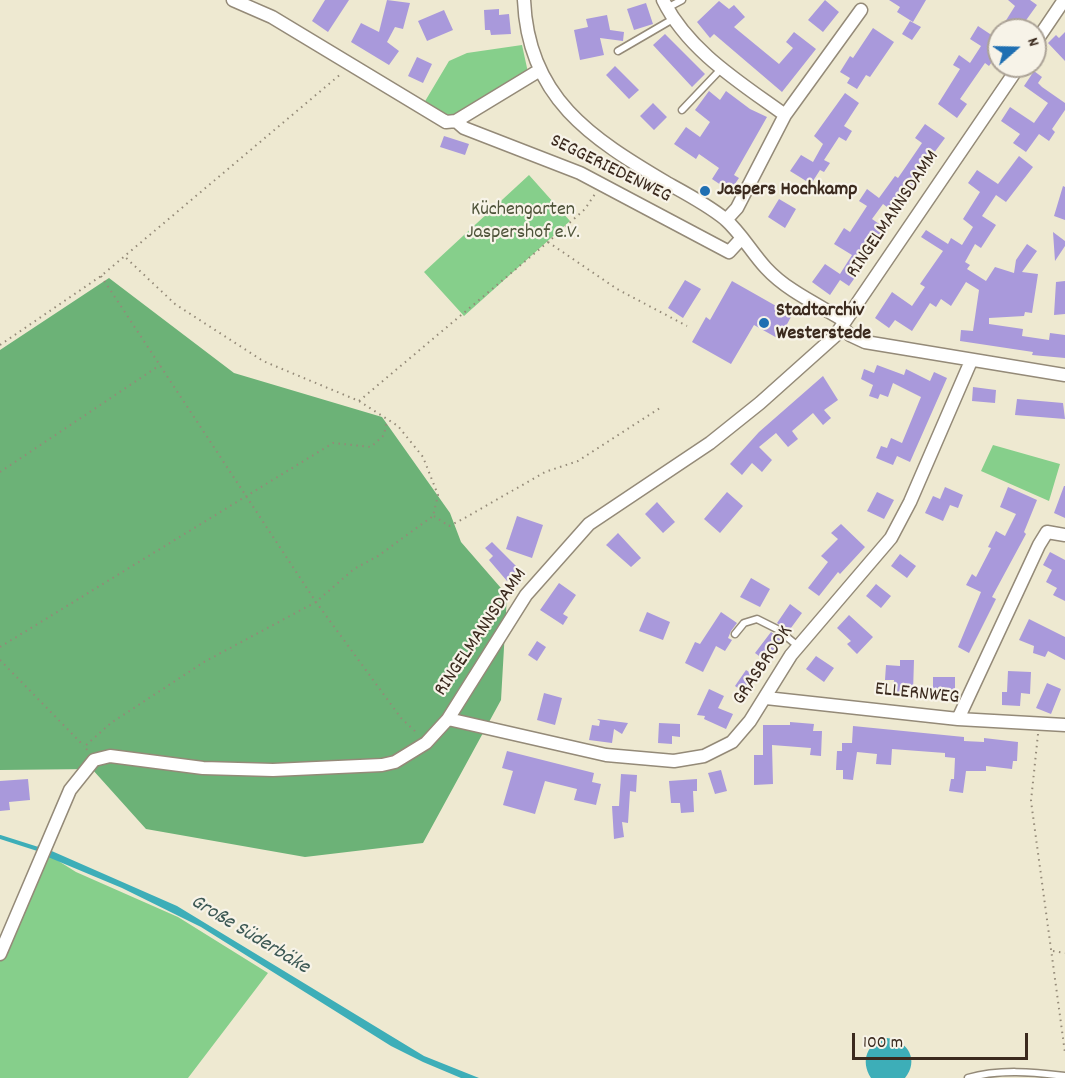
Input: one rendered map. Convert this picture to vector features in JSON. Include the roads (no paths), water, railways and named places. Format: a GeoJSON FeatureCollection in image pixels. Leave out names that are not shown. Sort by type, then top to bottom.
{"type":"FeatureCollection","features":[{"type":"Feature","properties":{"kind":"street","name":"SEGGERIEDENWEG"},"geometry":{"type":"LineString","coordinates":[[233,0],[272,17],[446,122],[456,121],[464,128],[602,185],[729,252],[741,239]]}},
{"type":"Feature","properties":{"kind":"street"},"geometry":{"type":"LineString","coordinates":[[524,0],[525,25],[540,70],[562,105],[584,128],[611,150],[726,220],[767,270],[844,324],[850,335],[865,342],[1065,375]]}},
{"type":"Feature","properties":{"kind":"street"},"geometry":{"type":"LineString","coordinates":[[1047,25],[1064,0]]}},
{"type":"Feature","properties":{"kind":"street"},"geometry":{"type":"LineString","coordinates":[[668,9],[721,69],[785,115]]}},
{"type":"Feature","properties":{"kind":"street"},"geometry":{"type":"LineString","coordinates":[[726,220],[737,208],[785,115],[861,10]]}},
{"type":"Feature","properties":{"kind":"street"},"geometry":{"type":"LineString","coordinates":[[456,121],[540,70]]}},
{"type":"Feature","properties":{"kind":"street","name":"RINGELMANNSDAMM"},"geometry":{"type":"LineString","coordinates":[[0,954],[70,790],[94,760],[110,756],[203,768],[273,770],[382,765],[395,762],[426,743],[448,718],[526,595],[589,524],[710,443],[760,403],[844,324],[1011,78]]}},
{"type":"Feature","properties":{"kind":"street","name":"GRASBROOK"},"geometry":{"type":"LineString","coordinates":[[448,718],[606,755],[674,761],[705,756],[732,742],[766,698],[798,646],[891,538],[932,454],[971,361]]}},
{"type":"Feature","properties":{"kind":"street"},"geometry":{"type":"LineString","coordinates":[[958,719],[1039,545],[1047,532],[1065,535]]}},
{"type":"Feature","properties":{"kind":"street","name":"ELLERNWEG"},"geometry":{"type":"LineString","coordinates":[[766,698],[958,719],[1065,726]]}},
{"type":"Feature","properties":{"kind":"lane"},"geometry":{"type":"LineString","coordinates":[[618,51],[682,0]]}},
{"type":"Feature","properties":{"kind":"lane"},"geometry":{"type":"LineString","coordinates":[[682,110],[721,69]]}},
{"type":"Feature","properties":{"kind":"lane"},"geometry":{"type":"LineString","coordinates":[[735,634],[750,619],[757,619],[777,629],[798,646]]}},
{"type":"Feature","properties":{"kind":"lane"},"geometry":{"type":"LineString","coordinates":[[968,1078],[998,1073],[1035,1072],[1065,1076]]}},
{"type":"Feature","properties":{"kind":"water"},"geometry":{"type":"Polygon","coordinates":[[[38,845],[177,906],[424,1056],[479,1078],[461,1078],[391,1046],[201,927],[122,888],[36,852],[38,845]]]}},
{"type":"Feature","properties":{"kind":"water"},"geometry":{"type":"Polygon","coordinates":[[[887,1038],[901,1043],[910,1053],[911,1065],[905,1078],[871,1078],[868,1072],[867,1053],[880,1040],[887,1038]]]}},
{"type":"Feature","properties":{"kind":"waterway","name":"Große Süderbäke"},"geometry":{"type":"LineString","coordinates":[[0,837],[41,850]]}},
{"type":"Feature","properties":{"kind":"place","name":"Jaspers Hochkamp"},"geometry":{"type":"Point","coordinates":[705,191]}},
{"type":"Feature","properties":{"kind":"place","name":"Stadtarchiv Westerstede"},"geometry":{"type":"Point","coordinates":[764,323]}},
{"type":"Feature","properties":{"kind":"park label","name":"Küchengarten Jaspershof e.V."},"geometry":{"type":"Point","coordinates":[523,222]}}]}
